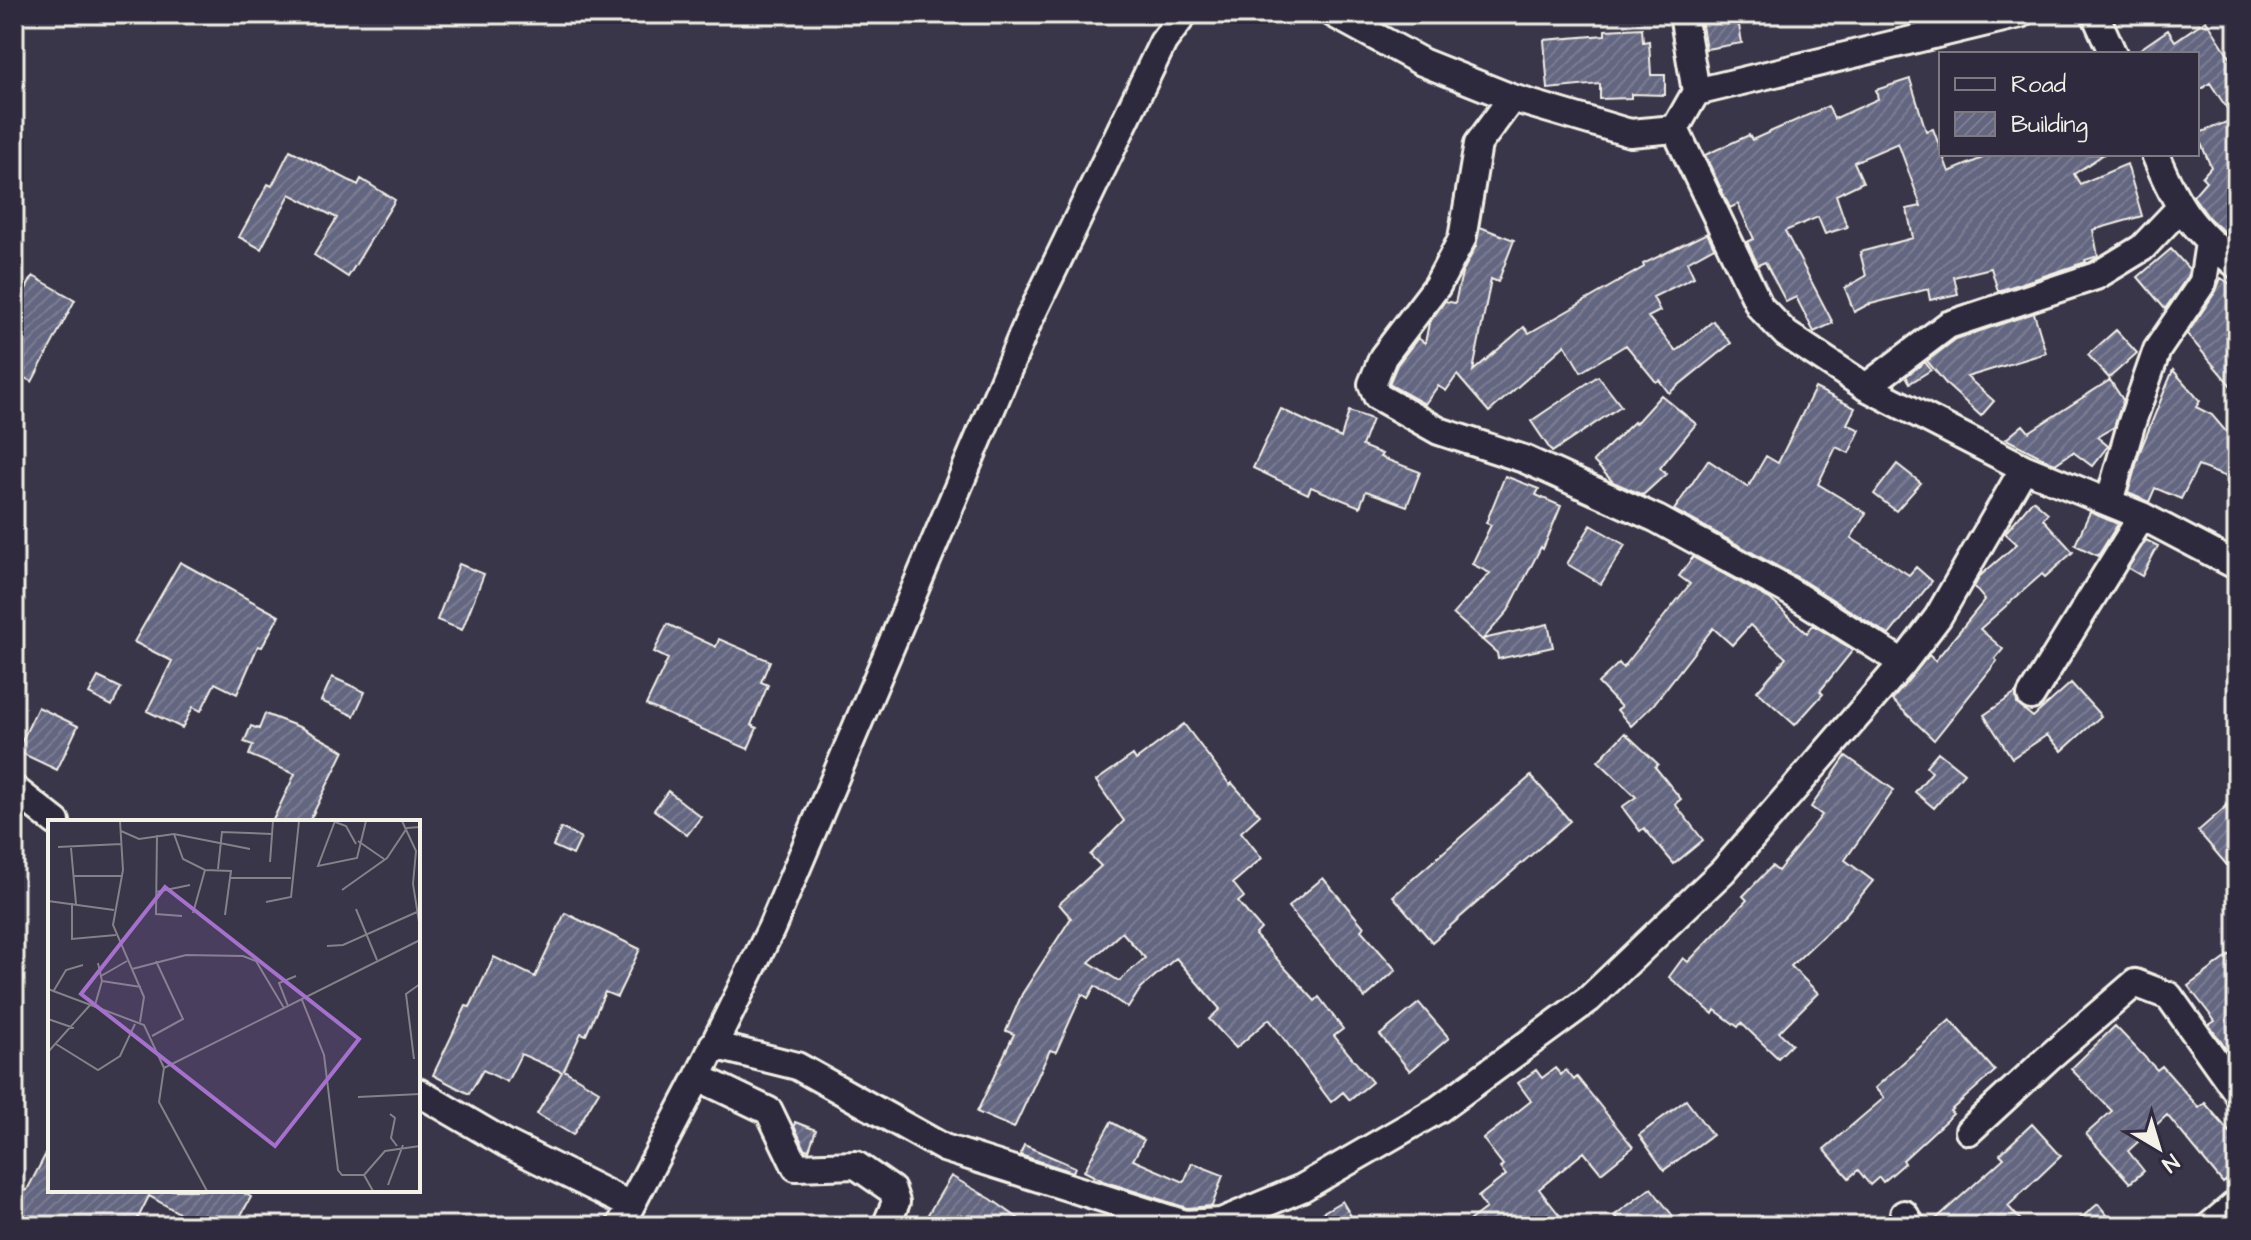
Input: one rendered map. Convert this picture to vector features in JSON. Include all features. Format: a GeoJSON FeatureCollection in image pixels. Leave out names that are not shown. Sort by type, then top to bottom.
{"type":"FeatureCollection","features":[{"type":"Feature","properties":{"kind":"street"},"geometry":{"type":"LineString","coordinates":[[420,1093],[625,1216],[771,929],[1028,322],[1163,42],[1184,14]]}},
{"type":"Feature","properties":{"kind":"street"},"geometry":{"type":"LineString","coordinates":[[1334,14],[1422,62],[1512,98],[1630,133],[1675,129]]}},
{"type":"Feature","properties":{"kind":"street"},"geometry":{"type":"LineString","coordinates":[[1675,129],[1696,92],[1683,14]]}},
{"type":"Feature","properties":{"kind":"street"},"geometry":{"type":"LineString","coordinates":[[1696,92],[2020,14]]}},
{"type":"Feature","properties":{"kind":"street"},"geometry":{"type":"LineString","coordinates":[[2095,14],[2112,52]]}},
{"type":"Feature","properties":{"kind":"street"},"geometry":{"type":"LineString","coordinates":[[1512,98],[1478,144],[1462,239],[1437,286],[1383,357],[1372,384],[1377,396],[1439,431],[1524,459],[1657,519],[1789,591],[1903,663]]}},
{"type":"Feature","properties":{"kind":"street"},"geometry":{"type":"LineString","coordinates":[[1675,129],[1760,307],[1786,334],[1866,387],[2024,468],[2142,516],[2237,566]]}},
{"type":"Feature","properties":{"kind":"street"},"geometry":{"type":"LineString","coordinates":[[2156,156],[2180,208],[2209,243],[2237,265]]}},
{"type":"Feature","properties":{"kind":"street"},"geometry":{"type":"LineString","coordinates":[[1866,387],[1948,325],[2096,276],[2142,248],[2180,208]]}},
{"type":"Feature","properties":{"kind":"street"},"geometry":{"type":"LineString","coordinates":[[2109,502],[2157,350],[2203,282],[2209,243]]}},
{"type":"Feature","properties":{"kind":"street"},"geometry":{"type":"LineString","coordinates":[[713,1045],[797,1066],[944,1148],[1185,1224],[1221,1222],[1302,1188],[1439,1109],[1589,999],[1723,871],[1903,663],[1938,617],[2024,468]]}},
{"type":"Feature","properties":{"kind":"street"},"geometry":{"type":"LineString","coordinates":[[2031,696],[2142,516]]}},
{"type":"Feature","properties":{"kind":"street"},"geometry":{"type":"LineString","coordinates":[[14,789],[53,820]]}},
{"type":"Feature","properties":{"kind":"street"},"geometry":{"type":"LineString","coordinates":[[1969,1131],[2135,983],[2169,996],[2237,1092]]}},
{"type":"Feature","properties":{"kind":"street"},"geometry":{"type":"LineString","coordinates":[[698,1077],[769,1111],[796,1167],[856,1165],[892,1190],[896,1202],[886,1226]]}},
{"type":"Feature","properties":{"kind":"street"},"geometry":{"type":"LineString","coordinates":[[2210,1226],[2237,1203]]}},
{"type":"Feature","properties":{"kind":"building"},"geometry":{"type":"Polygon","coordinates":[[[1700,14],[1737,14],[1742,43],[1706,49],[1700,14]]]}},
{"type":"Feature","properties":{"kind":"building"},"geometry":{"type":"Polygon","coordinates":[[[2206,20],[2237,68],[2237,244],[2209,218],[2193,196],[2206,181],[2202,177],[2211,167],[2199,133],[2234,119],[2210,83],[2199,91],[2199,52],[2136,52],[2168,30],[2175,41],[2206,20]]]}},
{"type":"Feature","properties":{"kind":"building"},"geometry":{"type":"Polygon","coordinates":[[[1642,28],[1643,42],[1649,41],[1651,75],[1665,75],[1665,95],[1631,94],[1631,98],[1600,99],[1600,84],[1548,89],[1544,40],[1605,35],[1605,30],[1642,28]]]}},
{"type":"Feature","properties":{"kind":"building"},"geometry":{"type":"Polygon","coordinates":[[[1910,79],[1926,131],[1933,129],[1939,156],[1943,156],[1949,172],[1987,156],[2101,156],[2074,174],[2080,184],[2127,164],[2142,216],[2093,230],[2098,256],[2086,262],[1998,291],[1991,268],[1954,277],[1958,294],[1930,300],[1928,289],[1867,305],[1854,312],[1845,288],[1866,276],[1860,252],[1913,238],[1907,209],[1921,206],[1898,143],[1854,162],[1863,182],[1836,195],[1847,227],[1825,234],[1818,217],[1785,231],[1833,323],[1814,332],[1796,297],[1786,302],[1765,262],[1758,265],[1747,242],[1754,239],[1738,204],[1730,208],[1705,155],[1749,135],[1752,140],[1828,106],[1834,119],[1878,99],[1876,90],[1910,79]]]}},
{"type":"Feature","properties":{"kind":"building"},"geometry":{"type":"Polygon","coordinates":[[[290,150],[358,185],[361,179],[395,200],[348,277],[314,255],[337,218],[290,194],[261,249],[239,237],[268,184],[272,186],[290,150]]]}},
{"type":"Feature","properties":{"kind":"building"},"geometry":{"type":"Polygon","coordinates":[[[1480,227],[1514,240],[1498,282],[1491,279],[1473,371],[1524,327],[1529,333],[1644,267],[1643,264],[1707,233],[1714,247],[1687,262],[1694,277],[1653,297],[1660,311],[1648,317],[1676,351],[1713,321],[1731,343],[1669,393],[1626,345],[1581,372],[1565,345],[1489,412],[1457,375],[1446,391],[1438,386],[1425,404],[1389,384],[1397,365],[1418,338],[1425,343],[1429,323],[1445,301],[1455,303],[1462,273],[1476,246],[1480,227]]]}},
{"type":"Feature","properties":{"kind":"building"},"geometry":{"type":"Polygon","coordinates":[[[2171,249],[2189,269],[2188,276],[2165,309],[2138,277],[2171,249]]]}},
{"type":"Feature","properties":{"kind":"building"},"geometry":{"type":"Polygon","coordinates":[[[33,276],[75,300],[32,382],[14,372],[14,311],[33,276]]]}},
{"type":"Feature","properties":{"kind":"building"},"geometry":{"type":"Polygon","coordinates":[[[2221,278],[2237,288],[2237,393],[2187,334],[2216,291],[2221,278]]]}},
{"type":"Feature","properties":{"kind":"building"},"geometry":{"type":"Polygon","coordinates":[[[2034,313],[2046,353],[1967,377],[1994,401],[1981,416],[1947,385],[1927,361],[1956,339],[2034,313]]]}},
{"type":"Feature","properties":{"kind":"building"},"geometry":{"type":"Polygon","coordinates":[[[2116,330],[2137,353],[2109,378],[2088,355],[2116,330]]]}},
{"type":"Feature","properties":{"kind":"building"},"geometry":{"type":"Polygon","coordinates":[[[1925,362],[1931,370],[1910,383],[1906,376],[1925,362]]]}},
{"type":"Feature","properties":{"kind":"building"},"geometry":{"type":"Polygon","coordinates":[[[2173,370],[2200,401],[2196,407],[2212,415],[2228,434],[2237,426],[2237,481],[2198,466],[2181,499],[2155,488],[2149,502],[2128,493],[2140,451],[2173,370]]]}},
{"type":"Feature","properties":{"kind":"building"},"geometry":{"type":"Polygon","coordinates":[[[1598,376],[1621,406],[1552,452],[1531,421],[1598,376]]]}},
{"type":"Feature","properties":{"kind":"building"},"geometry":{"type":"Polygon","coordinates":[[[2110,380],[2123,400],[2114,427],[2097,437],[2108,446],[2092,466],[2073,452],[2055,464],[2006,439],[2023,425],[2029,432],[2110,380]]]}},
{"type":"Feature","properties":{"kind":"building"},"geometry":{"type":"Polygon","coordinates":[[[1815,388],[1855,408],[1847,424],[1860,430],[1849,453],[1836,447],[1818,484],[1866,513],[1851,538],[1909,575],[1916,567],[1932,581],[1889,635],[1797,577],[1674,510],[1708,460],[1748,487],[1766,456],[1778,463],[1815,388]]]}},
{"type":"Feature","properties":{"kind":"building"},"geometry":{"type":"Polygon","coordinates":[[[1661,395],[1696,424],[1660,468],[1666,474],[1643,495],[1613,482],[1593,461],[1635,424],[1661,395]]]}},
{"type":"Feature","properties":{"kind":"building"},"geometry":{"type":"Polygon","coordinates":[[[1281,409],[1341,438],[1349,411],[1372,419],[1362,446],[1382,454],[1380,457],[1420,472],[1407,506],[1366,491],[1360,507],[1311,487],[1308,494],[1253,468],[1281,409]]]}},
{"type":"Feature","properties":{"kind":"building"},"geometry":{"type":"Polygon","coordinates":[[[1897,464],[1921,483],[1896,511],[1874,494],[1897,464]]]}},
{"type":"Feature","properties":{"kind":"building"},"geometry":{"type":"Polygon","coordinates":[[[1505,476],[1539,489],[1536,495],[1561,506],[1543,549],[1541,547],[1508,611],[1483,639],[1548,624],[1553,647],[1498,659],[1497,653],[1453,614],[1490,573],[1472,564],[1491,525],[1486,523],[1505,476]]]}},
{"type":"Feature","properties":{"kind":"building"},"geometry":{"type":"Polygon","coordinates":[[[2033,500],[2048,513],[2043,519],[2073,552],[2045,577],[2042,574],[1980,629],[2003,649],[1995,659],[1997,661],[1934,740],[1892,700],[1929,655],[1935,661],[1985,600],[1974,587],[1980,576],[2017,544],[2005,533],[2033,500]]]}},
{"type":"Feature","properties":{"kind":"building"},"geometry":{"type":"Polygon","coordinates":[[[2090,512],[2118,524],[2098,556],[2075,545],[2090,512]]]}},
{"type":"Feature","properties":{"kind":"building"},"geometry":{"type":"Polygon","coordinates":[[[1591,525],[1625,545],[1601,584],[1567,564],[1591,525]]]}},
{"type":"Feature","properties":{"kind":"building"},"geometry":{"type":"Polygon","coordinates":[[[2146,540],[2158,546],[2142,576],[2128,568],[2146,540]]]}},
{"type":"Feature","properties":{"kind":"building"},"geometry":{"type":"Polygon","coordinates":[[[1693,557],[1770,599],[1807,633],[1813,625],[1853,650],[1820,691],[1823,694],[1795,725],[1757,691],[1786,658],[1750,625],[1732,645],[1713,628],[1653,705],[1631,726],[1617,710],[1621,707],[1598,683],[1619,663],[1623,668],[1690,584],[1679,576],[1693,557]]]}},
{"type":"Feature","properties":{"kind":"building"},"geometry":{"type":"Polygon","coordinates":[[[180,562],[279,616],[262,647],[258,646],[237,694],[215,683],[201,711],[193,707],[182,728],[147,711],[172,661],[134,642],[180,562]]]}},
{"type":"Feature","properties":{"kind":"building"},"geometry":{"type":"Polygon","coordinates":[[[459,564],[484,574],[462,630],[437,620],[459,564]]]}},
{"type":"Feature","properties":{"kind":"building"},"geometry":{"type":"Polygon","coordinates":[[[667,624],[716,647],[719,639],[770,661],[761,682],[768,685],[751,725],[757,728],[748,749],[646,705],[668,659],[654,652],[667,624]]]}},
{"type":"Feature","properties":{"kind":"building"},"geometry":{"type":"Polygon","coordinates":[[[98,677],[121,688],[112,706],[89,694],[98,677]]]}},
{"type":"Feature","properties":{"kind":"building"},"geometry":{"type":"Polygon","coordinates":[[[332,677],[365,692],[354,716],[321,701],[332,677]]]}},
{"type":"Feature","properties":{"kind":"building"},"geometry":{"type":"Polygon","coordinates":[[[2071,683],[2101,716],[2062,751],[2047,735],[2012,758],[1984,715],[2016,693],[2017,704],[2033,717],[2071,683]]]}},
{"type":"Feature","properties":{"kind":"building"},"geometry":{"type":"Polygon","coordinates":[[[38,707],[78,726],[57,770],[17,751],[38,707]]]}},
{"type":"Feature","properties":{"kind":"building"},"geometry":{"type":"Polygon","coordinates":[[[265,714],[302,728],[344,751],[310,820],[273,820],[295,774],[249,755],[253,745],[244,742],[251,726],[259,729],[265,714]]]}},
{"type":"Feature","properties":{"kind":"building"},"geometry":{"type":"Polygon","coordinates":[[[1184,724],[1230,785],[1232,783],[1260,815],[1241,832],[1262,858],[1233,883],[1244,897],[1238,902],[1261,929],[1255,935],[1315,1001],[1319,997],[1343,1029],[1334,1036],[1372,1082],[1350,1100],[1343,1092],[1331,1102],[1269,1019],[1236,1048],[1209,1019],[1220,1009],[1176,958],[1141,988],[1128,1008],[1095,986],[1088,998],[1082,994],[1056,1052],[1050,1050],[1014,1128],[977,1112],[1014,1034],[1006,1031],[1022,994],[1071,918],[1059,904],[1101,866],[1090,855],[1124,821],[1096,781],[1133,755],[1136,760],[1184,724]],[[1122,932],[1089,962],[1119,981],[1145,958],[1122,932]]]}},
{"type":"Feature","properties":{"kind":"building"},"geometry":{"type":"Polygon","coordinates":[[[1625,733],[1658,764],[1655,767],[1681,799],[1675,804],[1703,840],[1674,864],[1644,828],[1640,831],[1622,807],[1636,797],[1598,761],[1625,733]]]}},
{"type":"Feature","properties":{"kind":"building"},"geometry":{"type":"Polygon","coordinates":[[[1938,752],[1964,773],[1934,808],[1915,792],[1932,772],[1926,766],[1938,752]]]}},
{"type":"Feature","properties":{"kind":"building"},"geometry":{"type":"Polygon","coordinates":[[[1846,756],[1894,790],[1845,860],[1873,881],[1846,914],[1791,966],[1818,993],[1779,1032],[1792,1044],[1778,1058],[1741,1023],[1738,1027],[1715,1010],[1713,1014],[1669,977],[1683,958],[1688,962],[1747,900],[1743,896],[1772,866],[1778,871],[1822,815],[1811,807],[1846,756]]]}},
{"type":"Feature","properties":{"kind":"building"},"geometry":{"type":"Polygon","coordinates":[[[1531,776],[1570,821],[1432,942],[1393,896],[1531,776]]]}},
{"type":"Feature","properties":{"kind":"building"},"geometry":{"type":"Polygon","coordinates":[[[668,791],[701,817],[687,835],[654,810],[668,791]]]}},
{"type":"Feature","properties":{"kind":"building"},"geometry":{"type":"Polygon","coordinates":[[[2228,805],[2237,816],[2237,877],[2198,831],[2228,805]]]}},
{"type":"Feature","properties":{"kind":"building"},"geometry":{"type":"Polygon","coordinates":[[[561,828],[581,838],[573,855],[553,846],[561,828]]]}},
{"type":"Feature","properties":{"kind":"building"},"geometry":{"type":"Polygon","coordinates":[[[1323,878],[1364,927],[1361,930],[1396,970],[1365,998],[1288,907],[1323,878]]]}},
{"type":"Feature","properties":{"kind":"building"},"geometry":{"type":"Polygon","coordinates":[[[565,913],[640,949],[617,997],[605,992],[586,1035],[581,1033],[564,1070],[599,1091],[573,1135],[537,1114],[562,1072],[521,1054],[507,1082],[483,1070],[469,1094],[433,1075],[494,957],[535,977],[565,913]]]}},
{"type":"Feature","properties":{"kind":"building"},"geometry":{"type":"Polygon","coordinates":[[[2237,950],[2237,1064],[2209,1025],[2215,1021],[2188,986],[2237,950]]]}},
{"type":"Feature","properties":{"kind":"building"},"geometry":{"type":"Polygon","coordinates":[[[1419,1003],[1449,1038],[1410,1071],[1380,1035],[1419,1003]]]}},
{"type":"Feature","properties":{"kind":"building"},"geometry":{"type":"Polygon","coordinates":[[[1950,1020],[1995,1071],[1950,1111],[1953,1114],[1883,1182],[1879,1177],[1870,1185],[1858,1170],[1849,1178],[1824,1149],[1884,1098],[1875,1088],[1950,1020]]]}},
{"type":"Feature","properties":{"kind":"building"},"geometry":{"type":"Polygon","coordinates":[[[2115,1026],[2157,1070],[2162,1066],[2199,1108],[2205,1103],[2237,1141],[2237,1171],[2223,1183],[2167,1115],[2128,1151],[2144,1171],[2130,1183],[2086,1134],[2112,1111],[2071,1069],[2115,1026]]]}},
{"type":"Feature","properties":{"kind":"building"},"geometry":{"type":"Polygon","coordinates":[[[1555,1068],[1561,1075],[1566,1070],[1574,1080],[1577,1077],[1633,1147],[1601,1173],[1584,1152],[1539,1189],[1568,1226],[1462,1226],[1486,1208],[1478,1197],[1506,1175],[1500,1168],[1503,1165],[1483,1139],[1531,1101],[1518,1083],[1536,1070],[1542,1078],[1555,1068]]]}},
{"type":"Feature","properties":{"kind":"building"},"geometry":{"type":"Polygon","coordinates":[[[1686,1100],[1712,1135],[1664,1170],[1639,1135],[1686,1100]]]}},
{"type":"Feature","properties":{"kind":"building"},"geometry":{"type":"Polygon","coordinates":[[[795,1122],[816,1130],[809,1150],[805,1149],[795,1122]]]}},
{"type":"Feature","properties":{"kind":"building"},"geometry":{"type":"Polygon","coordinates":[[[1111,1122],[1144,1140],[1133,1160],[1184,1182],[1192,1163],[1223,1175],[1212,1206],[1187,1208],[1103,1181],[1084,1171],[1111,1122]]]}},
{"type":"Feature","properties":{"kind":"building"},"geometry":{"type":"Polygon","coordinates":[[[2032,1124],[2061,1156],[2008,1206],[2026,1226],[1928,1226],[2004,1158],[2000,1154],[2032,1124]]]}},
{"type":"Feature","properties":{"kind":"building"},"geometry":{"type":"Polygon","coordinates":[[[1024,1145],[1075,1167],[1073,1172],[1020,1155],[1024,1145]]]}},
{"type":"Feature","properties":{"kind":"building"},"geometry":{"type":"Polygon","coordinates":[[[48,1150],[48,1192],[242,1192],[251,1197],[235,1226],[202,1226],[149,1196],[134,1226],[49,1226],[14,1209],[14,1190],[27,1190],[48,1150]]]}},
{"type":"Feature","properties":{"kind":"building"},"geometry":{"type":"Polygon","coordinates":[[[951,1176],[991,1199],[1029,1226],[921,1226],[951,1176]]]}},
{"type":"Feature","properties":{"kind":"building"},"geometry":{"type":"Polygon","coordinates":[[[1651,1188],[1673,1216],[1661,1226],[1623,1226],[1615,1215],[1651,1188]]]}},
{"type":"Feature","properties":{"kind":"building"},"geometry":{"type":"Polygon","coordinates":[[[1342,1201],[1357,1226],[1300,1226],[1342,1201]]]}},
{"type":"Feature","properties":{"kind":"building"},"geometry":{"type":"Polygon","coordinates":[[[2098,1204],[2116,1226],[2071,1226],[2098,1204]]]}}]}
